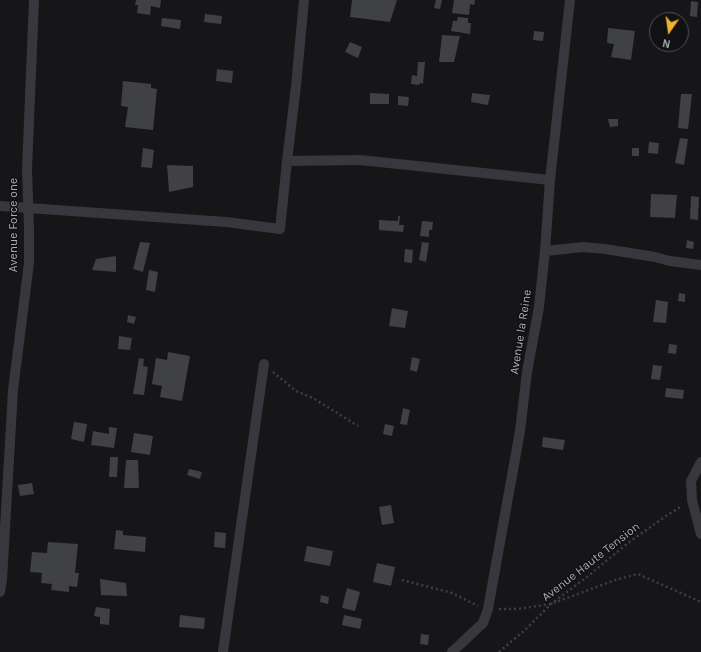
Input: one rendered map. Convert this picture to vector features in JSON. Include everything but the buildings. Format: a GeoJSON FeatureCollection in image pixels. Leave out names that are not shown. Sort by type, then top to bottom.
{"type":"FeatureCollection","features":[{"type":"Feature","properties":{"kind":"street","name":"Avenue Force one"},"geometry":{"type":"LineString","coordinates":[[0,592],[2,580],[13,390],[29,263],[27,137],[34,0]]}},
{"type":"Feature","properties":{"kind":"street"},"geometry":{"type":"LineString","coordinates":[[0,206],[226,222],[280,229],[304,0]]}},
{"type":"Feature","properties":{"kind":"street","name":"Avenue la Reine"},"geometry":{"type":"LineString","coordinates":[[452,652],[480,627],[488,609],[520,431],[527,372],[539,306],[550,180],[570,0]]}},
{"type":"Feature","properties":{"kind":"street"},"geometry":{"type":"LineString","coordinates":[[286,161],[360,160],[550,180]]}},
{"type":"Feature","properties":{"kind":"street"},"geometry":{"type":"LineString","coordinates":[[545,251],[572,248],[605,248],[677,262],[701,265]]}},
{"type":"Feature","properties":{"kind":"street"},"geometry":{"type":"LineString","coordinates":[[223,652],[264,364]]}},
{"type":"Feature","properties":{"kind":"street"},"geometry":{"type":"LineString","coordinates":[[701,462],[691,481],[692,500],[701,534]]}},
{"type":"Feature","properties":{"kind":"path"},"geometry":{"type":"LineString","coordinates":[[264,364],[296,391],[313,398],[358,426]]}},
{"type":"Feature","properties":{"kind":"path","name":"Avenue Haute Tension"},"geometry":{"type":"LineString","coordinates":[[499,652],[525,630],[551,604],[628,543],[666,516],[692,500]]}},
{"type":"Feature","properties":{"kind":"path"},"geometry":{"type":"LineString","coordinates":[[402,580],[452,593],[488,609],[518,609],[551,604],[615,580],[638,574],[701,602]]}}]}
